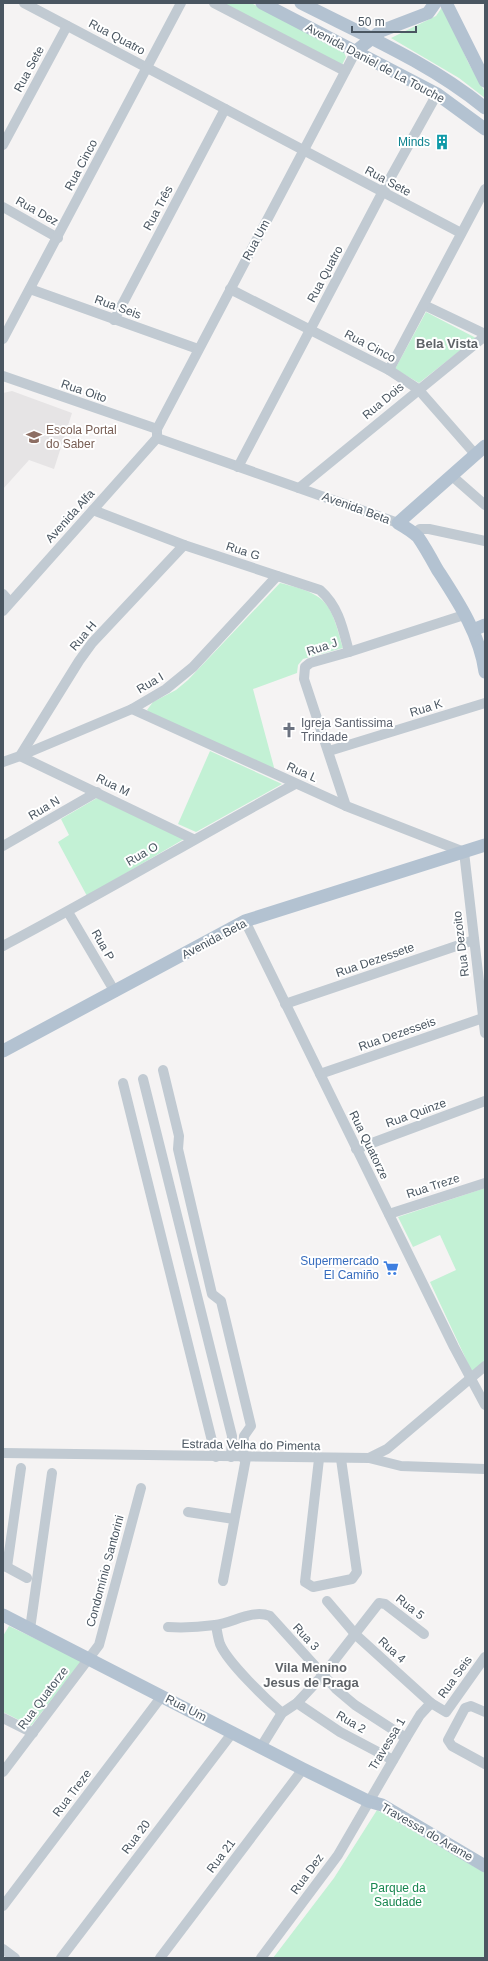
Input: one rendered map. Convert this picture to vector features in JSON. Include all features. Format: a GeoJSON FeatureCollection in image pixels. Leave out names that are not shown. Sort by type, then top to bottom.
{"type":"FeatureCollection","features":[{"type":"Feature","properties":{"kind":"main road","name":"Avenida Daniel de La Touche"},"geometry":{"type":"LineString","coordinates":[[262,3],[437,94],[463,111],[485,129]]}},
{"type":"Feature","properties":{"kind":"main road","name":"Avenida Daniel de La Touche"},"geometry":{"type":"LineString","coordinates":[[301,3],[346,26],[376,35],[485,108]]}},
{"type":"Feature","properties":{"kind":"main road"},"geometry":{"type":"LineString","coordinates":[[356,51],[376,35],[428,13],[435,3]]}},
{"type":"Feature","properties":{"kind":"main road"},"geometry":{"type":"LineString","coordinates":[[446,3],[485,81]]}},
{"type":"Feature","properties":{"kind":"main road"},"geometry":{"type":"LineString","coordinates":[[372,59],[368,46],[376,35]]}},
{"type":"Feature","properties":{"kind":"main road"},"geometry":{"type":"LineString","coordinates":[[398,523],[480,450]]}},
{"type":"Feature","properties":{"kind":"main road","name":"Avenida Beta"},"geometry":{"type":"LineString","coordinates":[[398,523],[414,533],[447,584],[473,630],[482,652],[485,672]]}},
{"type":"Feature","properties":{"kind":"main road"},"geometry":{"type":"LineString","coordinates":[[473,630],[485,625]]}},
{"type":"Feature","properties":{"kind":"main road","name":"Avenida Beta"},"geometry":{"type":"LineString","coordinates":[[3,1052],[245,921],[464,852],[485,844]]}},
{"type":"Feature","properties":{"kind":"main road","name":"Rua Um"},"geometry":{"type":"LineString","coordinates":[[3,1615],[233,1732],[261,1748],[368,1801]]}},
{"type":"Feature","properties":{"kind":"main road","name":"Travessa do Arame"},"geometry":{"type":"LineString","coordinates":[[368,1801],[382,1805],[485,1866]]}},
{"type":"Feature","properties":{"kind":"street","name":"Rua Quatro"},"geometry":{"type":"LineString","coordinates":[[24,3],[303,151]]}},
{"type":"Feature","properties":{"kind":"street","name":"Rua Cinco"},"geometry":{"type":"LineString","coordinates":[[3,339],[58,238],[181,3]]}},
{"type":"Feature","properties":{"kind":"street"},"geometry":{"type":"LineString","coordinates":[[214,3],[345,71]]}},
{"type":"Feature","properties":{"kind":"street","name":"Rua Sete"},"geometry":{"type":"LineString","coordinates":[[3,145],[67,26]]}},
{"type":"Feature","properties":{"kind":"street","name":"Rua Um"},"geometry":{"type":"LineString","coordinates":[[157,434],[198,350],[356,51]]}},
{"type":"Feature","properties":{"kind":"street","name":"Rua Quatro"},"geometry":{"type":"LineString","coordinates":[[238,467],[382,193],[437,94]]}},
{"type":"Feature","properties":{"kind":"street","name":"Rua Três"},"geometry":{"type":"LineString","coordinates":[[114,320],[226,110]]}},
{"type":"Feature","properties":{"kind":"street","name":"Rua Sete"},"geometry":{"type":"LineString","coordinates":[[303,151],[461,234]]}},
{"type":"Feature","properties":{"kind":"street"},"geometry":{"type":"LineString","coordinates":[[389,370],[485,189]]}},
{"type":"Feature","properties":{"kind":"street","name":"Rua Dez"},"geometry":{"type":"LineString","coordinates":[[3,207],[58,238]]}},
{"type":"Feature","properties":{"kind":"street","name":"Rua Seis"},"geometry":{"type":"LineString","coordinates":[[30,289],[198,350]]}},
{"type":"Feature","properties":{"kind":"street","name":"Rua Cinco"},"geometry":{"type":"LineString","coordinates":[[230,289],[389,370],[418,389],[480,450]]}},
{"type":"Feature","properties":{"kind":"street"},"geometry":{"type":"LineString","coordinates":[[424,305],[485,335]]}},
{"type":"Feature","properties":{"kind":"street","name":"Rua Dois"},"geometry":{"type":"LineString","coordinates":[[299,488],[485,335]]}},
{"type":"Feature","properties":{"kind":"street","name":"Rua Oito"},"geometry":{"type":"LineString","coordinates":[[3,376],[157,434]]}},
{"type":"Feature","properties":{"kind":"street","name":"Avenida Beta"},"geometry":{"type":"LineString","coordinates":[[157,434],[238,467],[398,523]]}},
{"type":"Feature","properties":{"kind":"street","name":"Avenida Alfa"},"geometry":{"type":"LineString","coordinates":[[3,611],[93,510],[157,434]]}},
{"type":"Feature","properties":{"kind":"street"},"geometry":{"type":"LineString","coordinates":[[452,476],[485,505]]}},
{"type":"Feature","properties":{"kind":"street","name":"Rua G"},"geometry":{"type":"LineString","coordinates":[[93,510],[184,545],[320,590],[327,596],[340,616],[349,652]]}},
{"type":"Feature","properties":{"kind":"street"},"geometry":{"type":"LineString","coordinates":[[414,533],[420,529],[430,529],[485,541]]}},
{"type":"Feature","properties":{"kind":"street","name":"Rua H"},"geometry":{"type":"LineString","coordinates":[[20,756],[79,661],[92,643],[184,545]]}},
{"type":"Feature","properties":{"kind":"street","name":"Rua I"},"geometry":{"type":"LineString","coordinates":[[3,762],[132,708],[166,689],[180,679],[277,576]]}},
{"type":"Feature","properties":{"kind":"street"},"geometry":{"type":"LineString","coordinates":[[3,594],[10,602]]}},
{"type":"Feature","properties":{"kind":"street","name":"Rua J"},"geometry":{"type":"LineString","coordinates":[[346,806],[304,672],[305,667],[310,663],[464,615]]}},
{"type":"Feature","properties":{"kind":"street","name":"Rua K"},"geometry":{"type":"LineString","coordinates":[[329,751],[485,703]]}},
{"type":"Feature","properties":{"kind":"street","name":"Rua L"},"geometry":{"type":"LineString","coordinates":[[132,708],[295,784],[346,806],[464,852]]}},
{"type":"Feature","properties":{"kind":"street","name":"Rua M"},"geometry":{"type":"LineString","coordinates":[[20,756],[193,839]]}},
{"type":"Feature","properties":{"kind":"street","name":"Rua O"},"geometry":{"type":"LineString","coordinates":[[3,946],[68,912],[193,839],[295,784]]}},
{"type":"Feature","properties":{"kind":"street","name":"Rua N"},"geometry":{"type":"LineString","coordinates":[[3,846],[97,792]]}},
{"type":"Feature","properties":{"kind":"street","name":"Rua Dezoito"},"geometry":{"type":"LineString","coordinates":[[464,852],[474,940],[481,959],[485,1033]]}},
{"type":"Feature","properties":{"kind":"street","name":"Rua P"},"geometry":{"type":"LineString","coordinates":[[68,912],[115,992]]}},
{"type":"Feature","properties":{"kind":"street","name":"Rua Quatorze"},"geometry":{"type":"LineString","coordinates":[[245,921],[284,1004],[470,1379]]}},
{"type":"Feature","properties":{"kind":"street","name":"Rua Dezessete"},"geometry":{"type":"LineString","coordinates":[[284,1004],[474,940]]}},
{"type":"Feature","properties":{"kind":"street","name":"Rua Dezesseis"},"geometry":{"type":"LineString","coordinates":[[320,1074],[483,1018]]}},
{"type":"Feature","properties":{"kind":"street"},"geometry":{"type":"LineString","coordinates":[[163,1070],[179,1136],[178,1148],[212,1294],[221,1301],[251,1426],[244,1436],[244,1458],[223,1581]]}},
{"type":"Feature","properties":{"kind":"street"},"geometry":{"type":"LineString","coordinates":[[143,1079],[232,1436],[231,1458]]}},
{"type":"Feature","properties":{"kind":"street"},"geometry":{"type":"LineString","coordinates":[[123,1083],[216,1457]]}},
{"type":"Feature","properties":{"kind":"street","name":"Rua Quinze"},"geometry":{"type":"LineString","coordinates":[[356,1149],[485,1101]]}},
{"type":"Feature","properties":{"kind":"street","name":"Rua Treze"},"geometry":{"type":"LineString","coordinates":[[388,1214],[485,1183]]}},
{"type":"Feature","properties":{"kind":"street","name":"Estrada Velha do Pimenta"},"geometry":{"type":"LineString","coordinates":[[3,1453],[231,1458],[369,1458],[387,1448],[485,1366]]}},
{"type":"Feature","properties":{"kind":"street"},"geometry":{"type":"LineString","coordinates":[[470,1379],[485,1405]]}},
{"type":"Feature","properties":{"kind":"street"},"geometry":{"type":"LineString","coordinates":[[369,1458],[401,1466],[485,1469]]}},
{"type":"Feature","properties":{"kind":"street"},"geometry":{"type":"LineString","coordinates":[[319,1459],[305,1582],[313,1587],[352,1579],[357,1572],[341,1459]]}},
{"type":"Feature","properties":{"kind":"street"},"geometry":{"type":"LineString","coordinates":[[20,1468],[5,1566],[28,1578]]}},
{"type":"Feature","properties":{"kind":"street"},"geometry":{"type":"LineString","coordinates":[[30,1629],[52,1473]]}},
{"type":"Feature","properties":{"kind":"street","name":"Condomínio Santorini"},"geometry":{"type":"LineString","coordinates":[[90,1659],[99,1645],[141,1488]]}},
{"type":"Feature","properties":{"kind":"street"},"geometry":{"type":"LineString","coordinates":[[188,1512],[234,1519]]}},
{"type":"Feature","properties":{"kind":"street","name":"Rua 4"},"geometry":{"type":"LineString","coordinates":[[326,1601],[356,1635],[431,1703],[446,1712]]}},
{"type":"Feature","properties":{"kind":"street","name":"Rua 5"},"geometry":{"type":"LineString","coordinates":[[356,1635],[378,1603],[385,1604],[424,1634]]}},
{"type":"Feature","properties":{"kind":"street","name":"Rua 3"},"geometry":{"type":"LineString","coordinates":[[168,1627],[178,1628],[216,1625],[258,1614],[270,1616],[323,1675],[355,1705],[406,1738]]}},
{"type":"Feature","properties":{"kind":"street"},"geometry":{"type":"LineString","coordinates":[[216,1625],[220,1644],[228,1656],[265,1698],[282,1713]]}},
{"type":"Feature","properties":{"kind":"street"},"geometry":{"type":"LineString","coordinates":[[261,1748],[282,1713],[298,1703],[356,1635]]}},
{"type":"Feature","properties":{"kind":"street","name":"Rua Seis"},"geometry":{"type":"LineString","coordinates":[[446,1712],[485,1657]]}},
{"type":"Feature","properties":{"kind":"street","name":"Rua Quatorze"},"geometry":{"type":"LineString","coordinates":[[3,1772],[90,1659]]}},
{"type":"Feature","properties":{"kind":"street","name":"Rua Treze"},"geometry":{"type":"LineString","coordinates":[[3,1906],[162,1696]]}},
{"type":"Feature","properties":{"kind":"street","name":"Rua 2"},"geometry":{"type":"LineString","coordinates":[[298,1703],[340,1732],[393,1760]]}},
{"type":"Feature","properties":{"kind":"street","name":"Travessa 1"},"geometry":{"type":"LineString","coordinates":[[368,1801],[420,1715],[431,1703]]}},
{"type":"Feature","properties":{"kind":"street"},"geometry":{"type":"LineString","coordinates":[[485,1712],[471,1706],[465,1708],[448,1740],[452,1746],[485,1764]]}},
{"type":"Feature","properties":{"kind":"street"},"geometry":{"type":"LineString","coordinates":[[3,1718],[33,1733]]}},
{"type":"Feature","properties":{"kind":"street","name":"Rua 20"},"geometry":{"type":"LineString","coordinates":[[61,1958],[233,1732]]}},
{"type":"Feature","properties":{"kind":"street","name":"Rua 21"},"geometry":{"type":"LineString","coordinates":[[160,1958],[303,1769]]}},
{"type":"Feature","properties":{"kind":"street","name":"Rua Dez"},"geometry":{"type":"LineString","coordinates":[[261,1958],[338,1855],[368,1801]]}},
{"type":"Feature","properties":{"kind":"street"},"geometry":{"type":"LineString","coordinates":[[3,1949],[15,1958]]}},
{"type":"Feature","properties":{"kind":"shaded area","name":"Escola Portal do Saber"},"geometry":{"type":"Polygon","coordinates":[[[12,391],[72,413],[54,469],[29,460],[3,489],[3,393],[12,391]]]}},
{"type":"Feature","properties":{"kind":"green space"},"geometry":{"type":"Polygon","coordinates":[[[223,3],[251,3],[343,50],[346,57],[342,65],[223,3]]]}},
{"type":"Feature","properties":{"kind":"green space"},"geometry":{"type":"Polygon","coordinates":[[[443,6],[468,62],[485,92],[485,98],[459,78],[391,38],[436,16],[443,6]]]}},
{"type":"Feature","properties":{"kind":"green space"},"geometry":{"type":"Polygon","coordinates":[[[426,312],[476,338],[419,383],[395,369],[426,312]]]}},
{"type":"Feature","properties":{"kind":"green space"},"geometry":{"type":"Polygon","coordinates":[[[280,583],[296,587],[318,596],[325,602],[339,632],[343,648],[303,659],[298,665],[297,673],[253,689],[275,771],[147,710],[153,702],[176,690],[188,680],[280,583]]]}},
{"type":"Feature","properties":{"kind":"green space"},"geometry":{"type":"Polygon","coordinates":[[[210,751],[282,784],[196,832],[178,824],[210,751]]]}},
{"type":"Feature","properties":{"kind":"green space"},"geometry":{"type":"Polygon","coordinates":[[[97,798],[184,839],[87,896],[58,842],[69,835],[61,819],[97,798]]]}},
{"type":"Feature","properties":{"kind":"green space"},"geometry":{"type":"Polygon","coordinates":[[[485,1188],[485,1361],[472,1372],[430,1282],[456,1270],[440,1235],[413,1247],[398,1217],[485,1188]]]}},
{"type":"Feature","properties":{"kind":"green space"},"geometry":{"type":"Polygon","coordinates":[[[9,1626],[82,1661],[31,1726],[3,1712],[3,1636],[9,1626]]]}},
{"type":"Feature","properties":{"kind":"green space","name":"Parque da Saudade"},"geometry":{"type":"Polygon","coordinates":[[[377,1810],[485,1873],[485,1958],[273,1958],[334,1878],[377,1810]]]}},
{"type":"Feature","properties":{"kind":"place","name":"Minds"},"geometry":{"type":"Point","coordinates":[442,142]}},
{"type":"Feature","properties":{"kind":"place","name":"Escola Portal do Saber"},"geometry":{"type":"Point","coordinates":[34,437]}},
{"type":"Feature","properties":{"kind":"place","name":"Igreja Santissima Trindade"},"geometry":{"type":"Point","coordinates":[289,730]}},
{"type":"Feature","properties":{"kind":"place","name":"Supermercado El Camiño"},"geometry":{"type":"Point","coordinates":[391,1268]}},
{"type":"Feature","properties":{"kind":"district","name":"Bela Vista"},"geometry":{"type":"Point","coordinates":[447,343]}},
{"type":"Feature","properties":{"kind":"district","name":"Vila Menino Jesus de Praga"},"geometry":{"type":"Point","coordinates":[311,1674]}}]}
